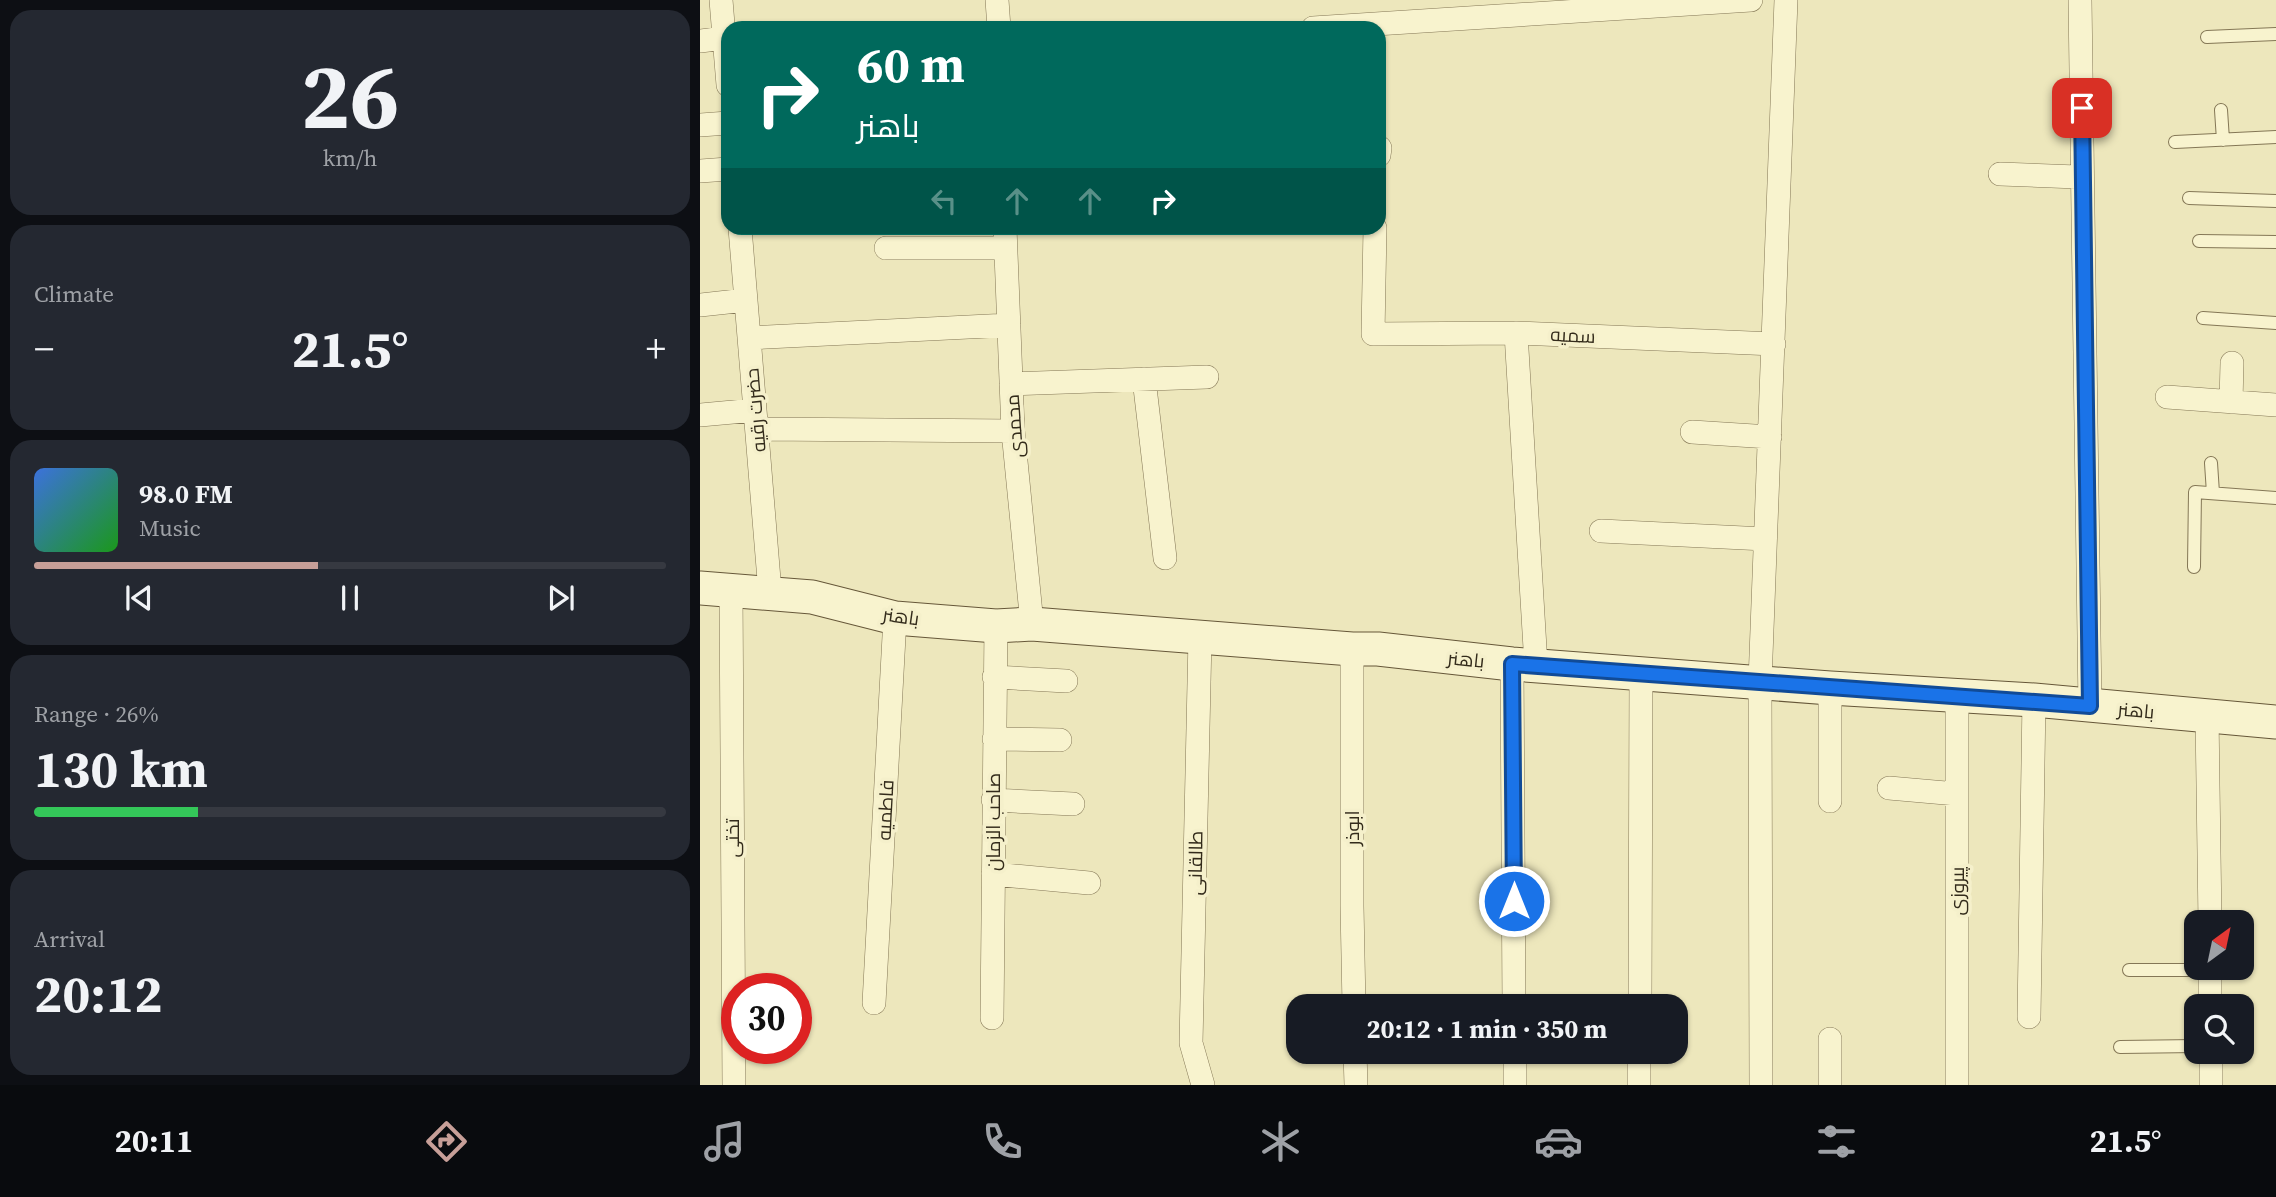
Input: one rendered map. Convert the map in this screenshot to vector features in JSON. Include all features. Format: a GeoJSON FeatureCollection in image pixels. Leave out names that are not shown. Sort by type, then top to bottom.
{"type":"FeatureCollection","features":[{"type":"Feature","properties":{"kind":"street"},"geometry":{"type":"LineString","coordinates":[[722,0],[723,21]]}},
{"type":"Feature","properties":{"kind":"street"},"geometry":{"type":"LineString","coordinates":[[997,0],[998,21]]}},
{"type":"Feature","properties":{"kind":"street"},"geometry":{"type":"LineString","coordinates":[[1386,23],[1751,0]]}},
{"type":"Feature","properties":{"kind":"street"},"geometry":{"type":"LineString","coordinates":[[1761,1085],[1760,682],[1786,0]]}},
{"type":"Feature","properties":{"kind":"street"},"geometry":{"type":"LineString","coordinates":[[2080,0],[2090,706]]}},
{"type":"Feature","properties":{"kind":"street"},"geometry":{"type":"LineString","coordinates":[[700,41],[721,38]]}},
{"type":"Feature","properties":{"kind":"street"},"geometry":{"type":"LineString","coordinates":[[700,125],[721,123]]}},
{"type":"Feature","properties":{"kind":"street"},"geometry":{"type":"LineString","coordinates":[[700,171],[721,170]]}},
{"type":"Feature","properties":{"kind":"street"},"geometry":{"type":"LineString","coordinates":[[2000,174],[2077,177]]}},
{"type":"Feature","properties":{"kind":"street","name":"حضرت رقیه"},"geometry":{"type":"LineString","coordinates":[[741,235],[771,592]]}},
{"type":"Feature","properties":{"kind":"street","name":"سمیه"},"geometry":{"type":"LineString","coordinates":[[1375,235],[1373,334],[1516,333],[1774,344]]}},
{"type":"Feature","properties":{"kind":"street"},"geometry":{"type":"LineString","coordinates":[[886,248],[1005,238]]}},
{"type":"Feature","properties":{"kind":"street","name":"محمدی"},"geometry":{"type":"LineString","coordinates":[[1005,238],[1013,431],[1032,624]]}},
{"type":"Feature","properties":{"kind":"street"},"geometry":{"type":"LineString","coordinates":[[700,305],[746,300]]}},
{"type":"Feature","properties":{"kind":"street"},"geometry":{"type":"LineString","coordinates":[[749,338],[1009,326]]}},
{"type":"Feature","properties":{"kind":"street"},"geometry":{"type":"LineString","coordinates":[[1514,994],[1524,664],[1516,333]]}},
{"type":"Feature","properties":{"kind":"street"},"geometry":{"type":"LineString","coordinates":[[2231,402],[2232,362]]}},
{"type":"Feature","properties":{"kind":"street"},"geometry":{"type":"LineString","coordinates":[[1011,384],[1207,377]]}},
{"type":"Feature","properties":{"kind":"street"},"geometry":{"type":"LineString","coordinates":[[1144,379],[1165,558]]}},
{"type":"Feature","properties":{"kind":"street"},"geometry":{"type":"LineString","coordinates":[[2167,397],[2276,405]]}},
{"type":"Feature","properties":{"kind":"street"},"geometry":{"type":"LineString","coordinates":[[700,415],[1013,431]]}},
{"type":"Feature","properties":{"kind":"street"},"geometry":{"type":"LineString","coordinates":[[1692,432],[1770,437]]}},
{"type":"Feature","properties":{"kind":"street"},"geometry":{"type":"LineString","coordinates":[[1601,531],[1765,539]]}},
{"type":"Feature","properties":{"kind":"street","name":"باهنر"},"geometry":{"type":"LineString","coordinates":[[715,589],[813,597],[895,618],[996,626],[1032,624],[1378,649],[1524,664],[1830,688],[2034,700],[2276,722]]}},
{"type":"Feature","properties":{"kind":"street","name":"تختی"},"geometry":{"type":"LineString","coordinates":[[715,589],[734,1085]]}},
{"type":"Feature","properties":{"kind":"street","name":"فاطمیه"},"geometry":{"type":"LineString","coordinates":[[874,1003],[895,618]]}},
{"type":"Feature","properties":{"kind":"street","name":"صاحب الزمان"},"geometry":{"type":"LineString","coordinates":[[992,1018],[996,626]]}},
{"type":"Feature","properties":{"kind":"street","name":"طالقانی"},"geometry":{"type":"LineString","coordinates":[[1200,638],[1191,1043],[1203,1085]]}},
{"type":"Feature","properties":{"kind":"street","name":"ابوذر"},"geometry":{"type":"LineString","coordinates":[[1352,649],[1354,994]]}},
{"type":"Feature","properties":{"kind":"street"},"geometry":{"type":"LineString","coordinates":[[1640,994],[1641,672]]}},
{"type":"Feature","properties":{"kind":"street"},"geometry":{"type":"LineString","coordinates":[[994,677],[1066,681]]}},
{"type":"Feature","properties":{"kind":"street"},"geometry":{"type":"LineString","coordinates":[[1830,688],[1830,801]]}},
{"type":"Feature","properties":{"kind":"street","name":"پیروزی"},"geometry":{"type":"LineString","coordinates":[[1957,696],[1958,1085]]}},
{"type":"Feature","properties":{"kind":"street"},"geometry":{"type":"LineString","coordinates":[[2029,1017],[2034,700]]}},
{"type":"Feature","properties":{"kind":"street"},"geometry":{"type":"LineString","coordinates":[[2207,716],[2210,910]]}},
{"type":"Feature","properties":{"kind":"street"},"geometry":{"type":"LineString","coordinates":[[994,739],[1060,740]]}},
{"type":"Feature","properties":{"kind":"street"},"geometry":{"type":"LineString","coordinates":[[1889,788],[1956,794]]}},
{"type":"Feature","properties":{"kind":"street"},"geometry":{"type":"LineString","coordinates":[[993,800],[1073,804]]}},
{"type":"Feature","properties":{"kind":"street"},"geometry":{"type":"LineString","coordinates":[[992,874],[1089,883]]}},
{"type":"Feature","properties":{"kind":"street"},"geometry":{"type":"LineString","coordinates":[[1830,1039],[1830,1085]]}},
{"type":"Feature","properties":{"kind":"street"},"geometry":{"type":"LineString","coordinates":[[1355,1064],[1356,1085]]}},
{"type":"Feature","properties":{"kind":"street"},"geometry":{"type":"LineString","coordinates":[[1515,1064],[1515,1085]]}},
{"type":"Feature","properties":{"kind":"street"},"geometry":{"type":"LineString","coordinates":[[1639,1085],[1640,1064]]}},
{"type":"Feature","properties":{"kind":"street"},"geometry":{"type":"LineString","coordinates":[[2211,1064],[2211,1085]]}},
{"type":"Feature","properties":{"kind":"lane"},"geometry":{"type":"LineString","coordinates":[[2207,37],[2276,34]]}},
{"type":"Feature","properties":{"kind":"lane"},"geometry":{"type":"LineString","coordinates":[[2221,110],[2222,140]]}},
{"type":"Feature","properties":{"kind":"lane"},"geometry":{"type":"LineString","coordinates":[[2175,142],[2276,137]]}},
{"type":"Feature","properties":{"kind":"lane"},"geometry":{"type":"LineString","coordinates":[[2189,198],[2276,201]]}},
{"type":"Feature","properties":{"kind":"lane"},"geometry":{"type":"LineString","coordinates":[[2199,241],[2276,242]]}},
{"type":"Feature","properties":{"kind":"lane"},"geometry":{"type":"LineString","coordinates":[[2203,318],[2276,323]]}},
{"type":"Feature","properties":{"kind":"lane"},"geometry":{"type":"LineString","coordinates":[[2211,463],[2213,493]]}},
{"type":"Feature","properties":{"kind":"lane"},"geometry":{"type":"LineString","coordinates":[[2194,567],[2195,492],[2276,498]]}},
{"type":"Feature","properties":{"kind":"lane"},"geometry":{"type":"LineString","coordinates":[[2129,970],[2184,969]]}},
{"type":"Feature","properties":{"kind":"lane"},"geometry":{"type":"LineString","coordinates":[[2120,1046],[2184,1046]]}},
{"type":"Feature","properties":{"kind":"route"},"geometry":{"type":"LineString","coordinates":[[1514,901],[1512,664],[2090,706],[2082,108]]}}]}
